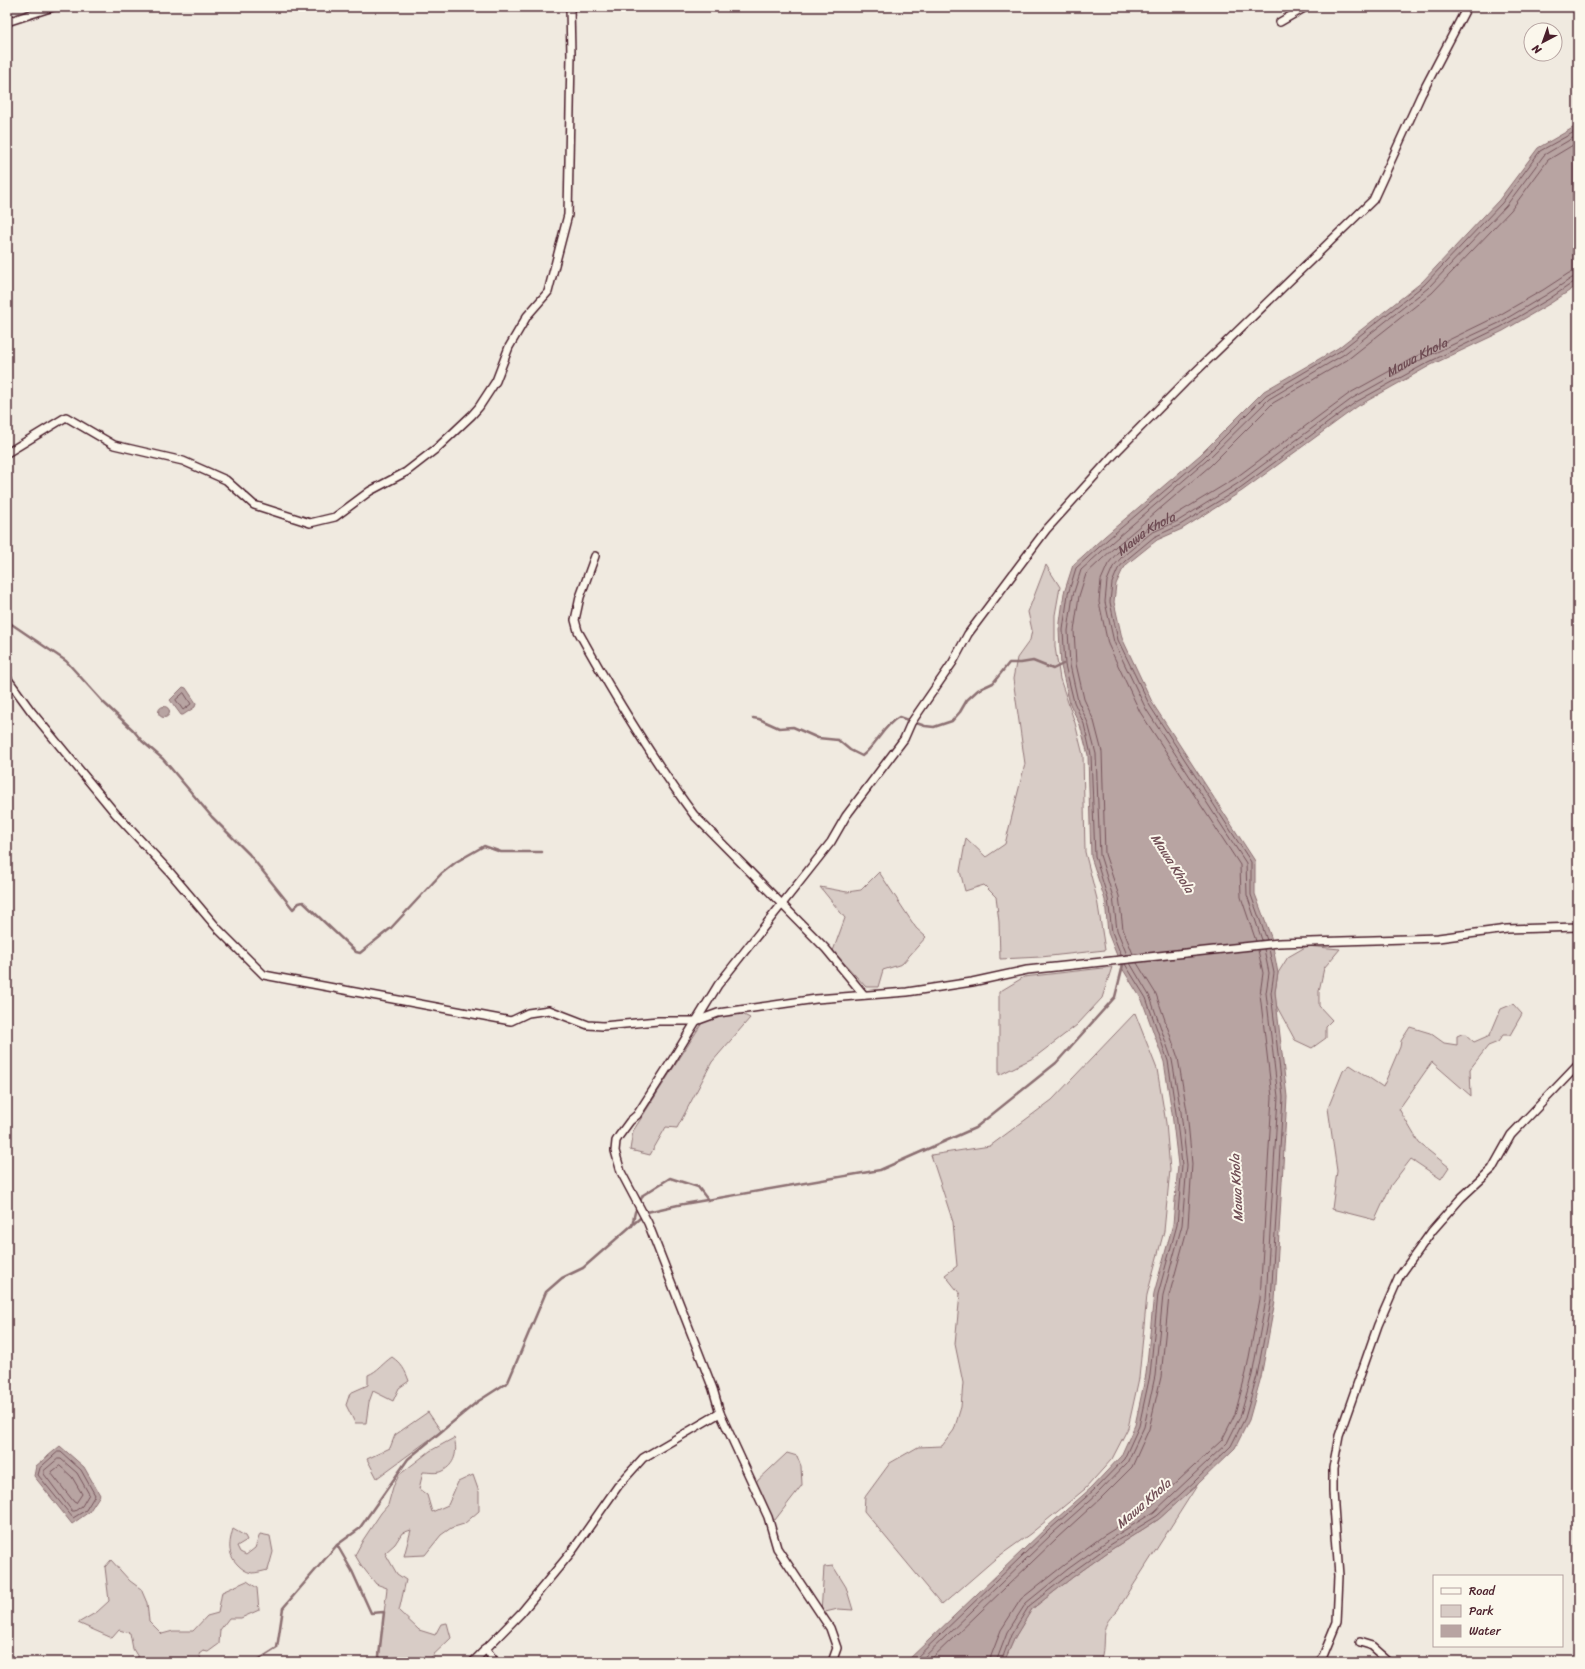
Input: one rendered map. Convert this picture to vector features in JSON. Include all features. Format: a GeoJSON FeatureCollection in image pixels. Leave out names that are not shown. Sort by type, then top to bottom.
{"type":"FeatureCollection","features":[{"type":"Feature","properties":{"kind":"street"},"geometry":{"type":"LineString","coordinates":[[7,22],[53,7]]}},
{"type":"Feature","properties":{"kind":"street"},"geometry":{"type":"LineString","coordinates":[[7,453],[66,417],[114,445],[183,461],[226,480],[254,505],[310,523],[335,517],[370,491],[406,472],[437,448],[475,411],[496,381],[509,347],[527,316],[548,292],[568,215],[571,55],[570,7]]}},
{"type":"Feature","properties":{"kind":"street"},"geometry":{"type":"LineString","coordinates":[[1280,22],[1306,7]]}},
{"type":"Feature","properties":{"kind":"street"},"geometry":{"type":"LineString","coordinates":[[832,1662],[837,1648],[830,1628],[777,1548],[768,1517],[720,1413],[714,1390],[648,1224],[621,1172],[614,1151],[616,1141],[630,1121],[637,1114],[671,1062],[718,984],[831,842],[846,816],[904,739],[911,723],[949,668],[968,634],[1046,530],[1119,449],[1373,200],[1421,95],[1467,7]]}},
{"type":"Feature","properties":{"kind":"street"},"geometry":{"type":"LineString","coordinates":[[595,556],[580,597],[575,620],[578,631],[626,713],[675,790],[694,815],[826,949],[864,995]]}},
{"type":"Feature","properties":{"kind":"street"},"geometry":{"type":"LineString","coordinates":[[7,678],[31,711],[115,813],[169,871],[218,929],[264,975],[512,1021],[528,1013],[549,1010],[588,1025],[603,1026],[658,1021],[696,1021],[718,1013],[816,999],[907,992],[972,982],[1027,970],[1279,942],[1438,938],[1507,929],[1578,927]]}},
{"type":"Feature","properties":{"kind":"street"},"geometry":{"type":"LineString","coordinates":[[1318,1662],[1323,1656],[1337,1622],[1339,1576],[1333,1492],[1333,1468],[1339,1436],[1384,1311],[1399,1277],[1432,1231],[1462,1198],[1492,1169],[1511,1135],[1578,1065]]}},
{"type":"Feature","properties":{"kind":"street"},"geometry":{"type":"LineString","coordinates":[[473,1662],[485,1648],[521,1613],[568,1556],[618,1486],[643,1458],[720,1413]]}},
{"type":"Feature","properties":{"kind":"street"},"geometry":{"type":"LineString","coordinates":[[1360,1642],[1373,1646],[1391,1662]]}},
{"type":"Feature","properties":{"kind":"street"},"geometry":{"type":"LineString","coordinates":[[485,1648],[495,1662]]}},
{"type":"Feature","properties":{"kind":"green space"},"geometry":{"type":"Polygon","coordinates":[[[1046,565],[1060,587],[1055,615],[1055,647],[1060,679],[1075,723],[1083,755],[1085,852],[1097,899],[1105,950],[1041,957],[1000,959],[999,922],[996,897],[984,885],[965,891],[960,871],[966,838],[986,857],[1005,844],[1025,764],[1013,679],[1017,658],[1030,640],[1032,630],[1028,612],[1046,565]]]}},
{"type":"Feature","properties":{"kind":"green space"},"geometry":{"type":"Polygon","coordinates":[[[879,872],[916,928],[926,937],[902,964],[883,970],[878,987],[866,987],[833,951],[845,918],[820,887],[847,892],[861,890],[879,872]]]}},
{"type":"Feature","properties":{"kind":"green space"},"geometry":{"type":"Polygon","coordinates":[[[1307,946],[1340,949],[1324,968],[1319,991],[1319,1006],[1332,1020],[1326,1026],[1326,1038],[1312,1048],[1295,1040],[1276,1005],[1275,992],[1278,973],[1288,957],[1307,946]]]}},
{"type":"Feature","properties":{"kind":"green space"},"geometry":{"type":"Polygon","coordinates":[[[1112,967],[1102,998],[1077,1025],[1035,1057],[999,1075],[999,992],[1024,977],[1112,967]]]}},
{"type":"Feature","properties":{"kind":"green space"},"geometry":{"type":"Polygon","coordinates":[[[1513,1004],[1522,1014],[1510,1035],[1503,1035],[1498,1042],[1488,1046],[1470,1069],[1471,1096],[1432,1062],[1399,1109],[1419,1143],[1449,1167],[1441,1179],[1411,1159],[1391,1185],[1375,1220],[1332,1209],[1337,1171],[1328,1108],[1343,1071],[1350,1065],[1383,1087],[1400,1047],[1401,1041],[1410,1027],[1430,1033],[1444,1043],[1457,1045],[1457,1036],[1464,1033],[1474,1042],[1490,1035],[1501,1009],[1513,1004]]]}},
{"type":"Feature","properties":{"kind":"green space"},"geometry":{"type":"Polygon","coordinates":[[[740,1013],[750,1018],[712,1062],[677,1128],[666,1127],[650,1155],[630,1150],[633,1131],[704,1020],[740,1013]]]}},
{"type":"Feature","properties":{"kind":"green space"},"geometry":{"type":"Polygon","coordinates":[[[1135,1013],[1157,1069],[1166,1123],[1170,1170],[1164,1231],[1147,1295],[1139,1378],[1128,1428],[1112,1459],[1085,1489],[1030,1534],[995,1559],[942,1605],[864,1511],[865,1497],[890,1463],[918,1447],[942,1446],[954,1430],[961,1407],[963,1383],[955,1344],[960,1294],[945,1275],[957,1266],[953,1222],[931,1155],[990,1146],[1052,1100],[1135,1013]]]}},
{"type":"Feature","properties":{"kind":"green space"},"geometry":{"type":"Polygon","coordinates":[[[392,1357],[403,1368],[409,1381],[399,1388],[393,1401],[373,1391],[369,1402],[366,1423],[355,1423],[346,1405],[350,1393],[368,1385],[368,1375],[392,1357]]]}},
{"type":"Feature","properties":{"kind":"green space"},"geometry":{"type":"Polygon","coordinates":[[[428,1412],[441,1431],[377,1478],[367,1459],[390,1448],[395,1435],[428,1412]]]}},
{"type":"Feature","properties":{"kind":"green space"},"geometry":{"type":"Polygon","coordinates":[[[454,1438],[456,1448],[453,1461],[440,1472],[423,1472],[419,1489],[427,1495],[432,1512],[448,1505],[458,1482],[473,1475],[479,1492],[479,1511],[464,1524],[451,1528],[441,1535],[425,1555],[404,1556],[411,1530],[402,1533],[395,1544],[385,1553],[397,1574],[406,1580],[399,1611],[419,1630],[435,1635],[441,1624],[447,1623],[451,1638],[427,1661],[420,1657],[415,1662],[381,1662],[379,1656],[387,1588],[376,1584],[355,1555],[363,1540],[388,1505],[393,1487],[399,1475],[430,1451],[454,1438]]]}},
{"type":"Feature","properties":{"kind":"green space"},"geometry":{"type":"Polygon","coordinates":[[[787,1453],[797,1456],[801,1466],[802,1485],[775,1520],[768,1517],[753,1485],[787,1453]]]}},
{"type":"Feature","properties":{"kind":"green space"},"geometry":{"type":"Polygon","coordinates":[[[1198,1484],[1117,1611],[1107,1623],[1100,1662],[1004,1662],[1015,1637],[1032,1609],[1112,1549],[1159,1519],[1198,1484]]]}},
{"type":"Feature","properties":{"kind":"green space"},"geometry":{"type":"Polygon","coordinates":[[[233,1529],[245,1536],[247,1540],[237,1546],[240,1552],[246,1555],[255,1548],[260,1534],[270,1536],[273,1552],[268,1570],[250,1573],[234,1561],[230,1548],[233,1529]]]}},
{"type":"Feature","properties":{"kind":"green space"},"geometry":{"type":"Polygon","coordinates":[[[111,1560],[130,1581],[141,1589],[147,1603],[149,1621],[162,1634],[173,1631],[193,1631],[207,1616],[218,1613],[222,1592],[247,1581],[257,1588],[259,1610],[241,1618],[229,1618],[220,1630],[219,1644],[208,1652],[203,1651],[199,1654],[201,1659],[195,1662],[141,1662],[133,1649],[130,1633],[119,1630],[112,1638],[78,1623],[97,1612],[109,1601],[105,1567],[111,1560]]]}},
{"type":"Feature","properties":{"kind":"green space"},"geometry":{"type":"Polygon","coordinates":[[[833,1566],[846,1587],[853,1610],[838,1609],[821,1613],[824,1567],[833,1566]]]}},
{"type":"Feature","properties":{"kind":"water","name":"Mawa Khola"},"geometry":{"type":"Polygon","coordinates":[[[1578,125],[1578,285],[1551,303],[1503,331],[1431,365],[1358,406],[1242,491],[1182,529],[1157,540],[1127,564],[1116,584],[1114,602],[1122,638],[1153,704],[1255,861],[1255,894],[1271,937],[1278,973],[1275,992],[1287,1097],[1275,1301],[1261,1377],[1249,1420],[1235,1448],[1159,1519],[1112,1549],[1032,1609],[1015,1637],[1004,1662],[906,1662],[1047,1527],[1091,1488],[1121,1456],[1135,1425],[1146,1374],[1154,1293],[1173,1224],[1178,1165],[1164,1062],[1142,1000],[1122,968],[1108,933],[1105,900],[1091,857],[1088,755],[1080,725],[1070,704],[1061,666],[1059,630],[1064,593],[1073,565],[1200,455],[1264,391],[1338,348],[1422,282],[1499,200],[1538,148],[1578,125]]]}},
{"type":"Feature","properties":{"kind":"water"},"geometry":{"type":"Polygon","coordinates":[[[183,687],[186,688],[196,703],[195,707],[181,715],[170,700],[183,687]]]}},
{"type":"Feature","properties":{"kind":"water"},"geometry":{"type":"Polygon","coordinates":[[[162,707],[166,707],[168,708],[168,716],[162,717],[159,714],[159,710],[162,707]]]}},
{"type":"Feature","properties":{"kind":"water"},"geometry":{"type":"Polygon","coordinates":[[[60,1446],[84,1467],[100,1495],[89,1512],[72,1524],[34,1476],[36,1466],[60,1446]]]}},
{"type":"Feature","properties":{"kind":"waterway"},"geometry":{"type":"LineString","coordinates":[[7,621],[66,661],[104,703],[133,730],[142,741],[163,759],[212,817],[249,854],[293,909],[299,903],[303,902],[356,952],[360,953],[391,928],[441,874],[456,862],[484,846],[501,852],[542,852]]}},
{"type":"Feature","properties":{"kind":"waterway"},"geometry":{"type":"LineString","coordinates":[[753,718],[759,719],[779,728],[793,727],[818,738],[838,740],[850,750],[862,756],[889,724],[899,717],[925,726],[934,727],[952,721],[960,712],[967,700],[978,690],[993,683],[1009,663],[1033,661],[1053,669],[1063,664]]}},
{"type":"Feature","properties":{"kind":"waterway"},"geometry":{"type":"LineString","coordinates":[[255,1662],[277,1648],[283,1608],[337,1545],[359,1529],[408,1459],[477,1402],[508,1382],[546,1292],[562,1278],[583,1268],[647,1212],[678,1205],[880,1170],[975,1128],[1056,1063],[1115,997],[1123,965]]}},
{"type":"Feature","properties":{"kind":"waterway"},"geometry":{"type":"LineString","coordinates":[[632,1226],[635,1212],[643,1195],[670,1178],[698,1187],[708,1200]]}},
{"type":"Feature","properties":{"kind":"waterway"},"geometry":{"type":"LineString","coordinates":[[337,1545],[352,1571],[371,1613],[384,1612],[379,1656],[381,1662]]}}]}
